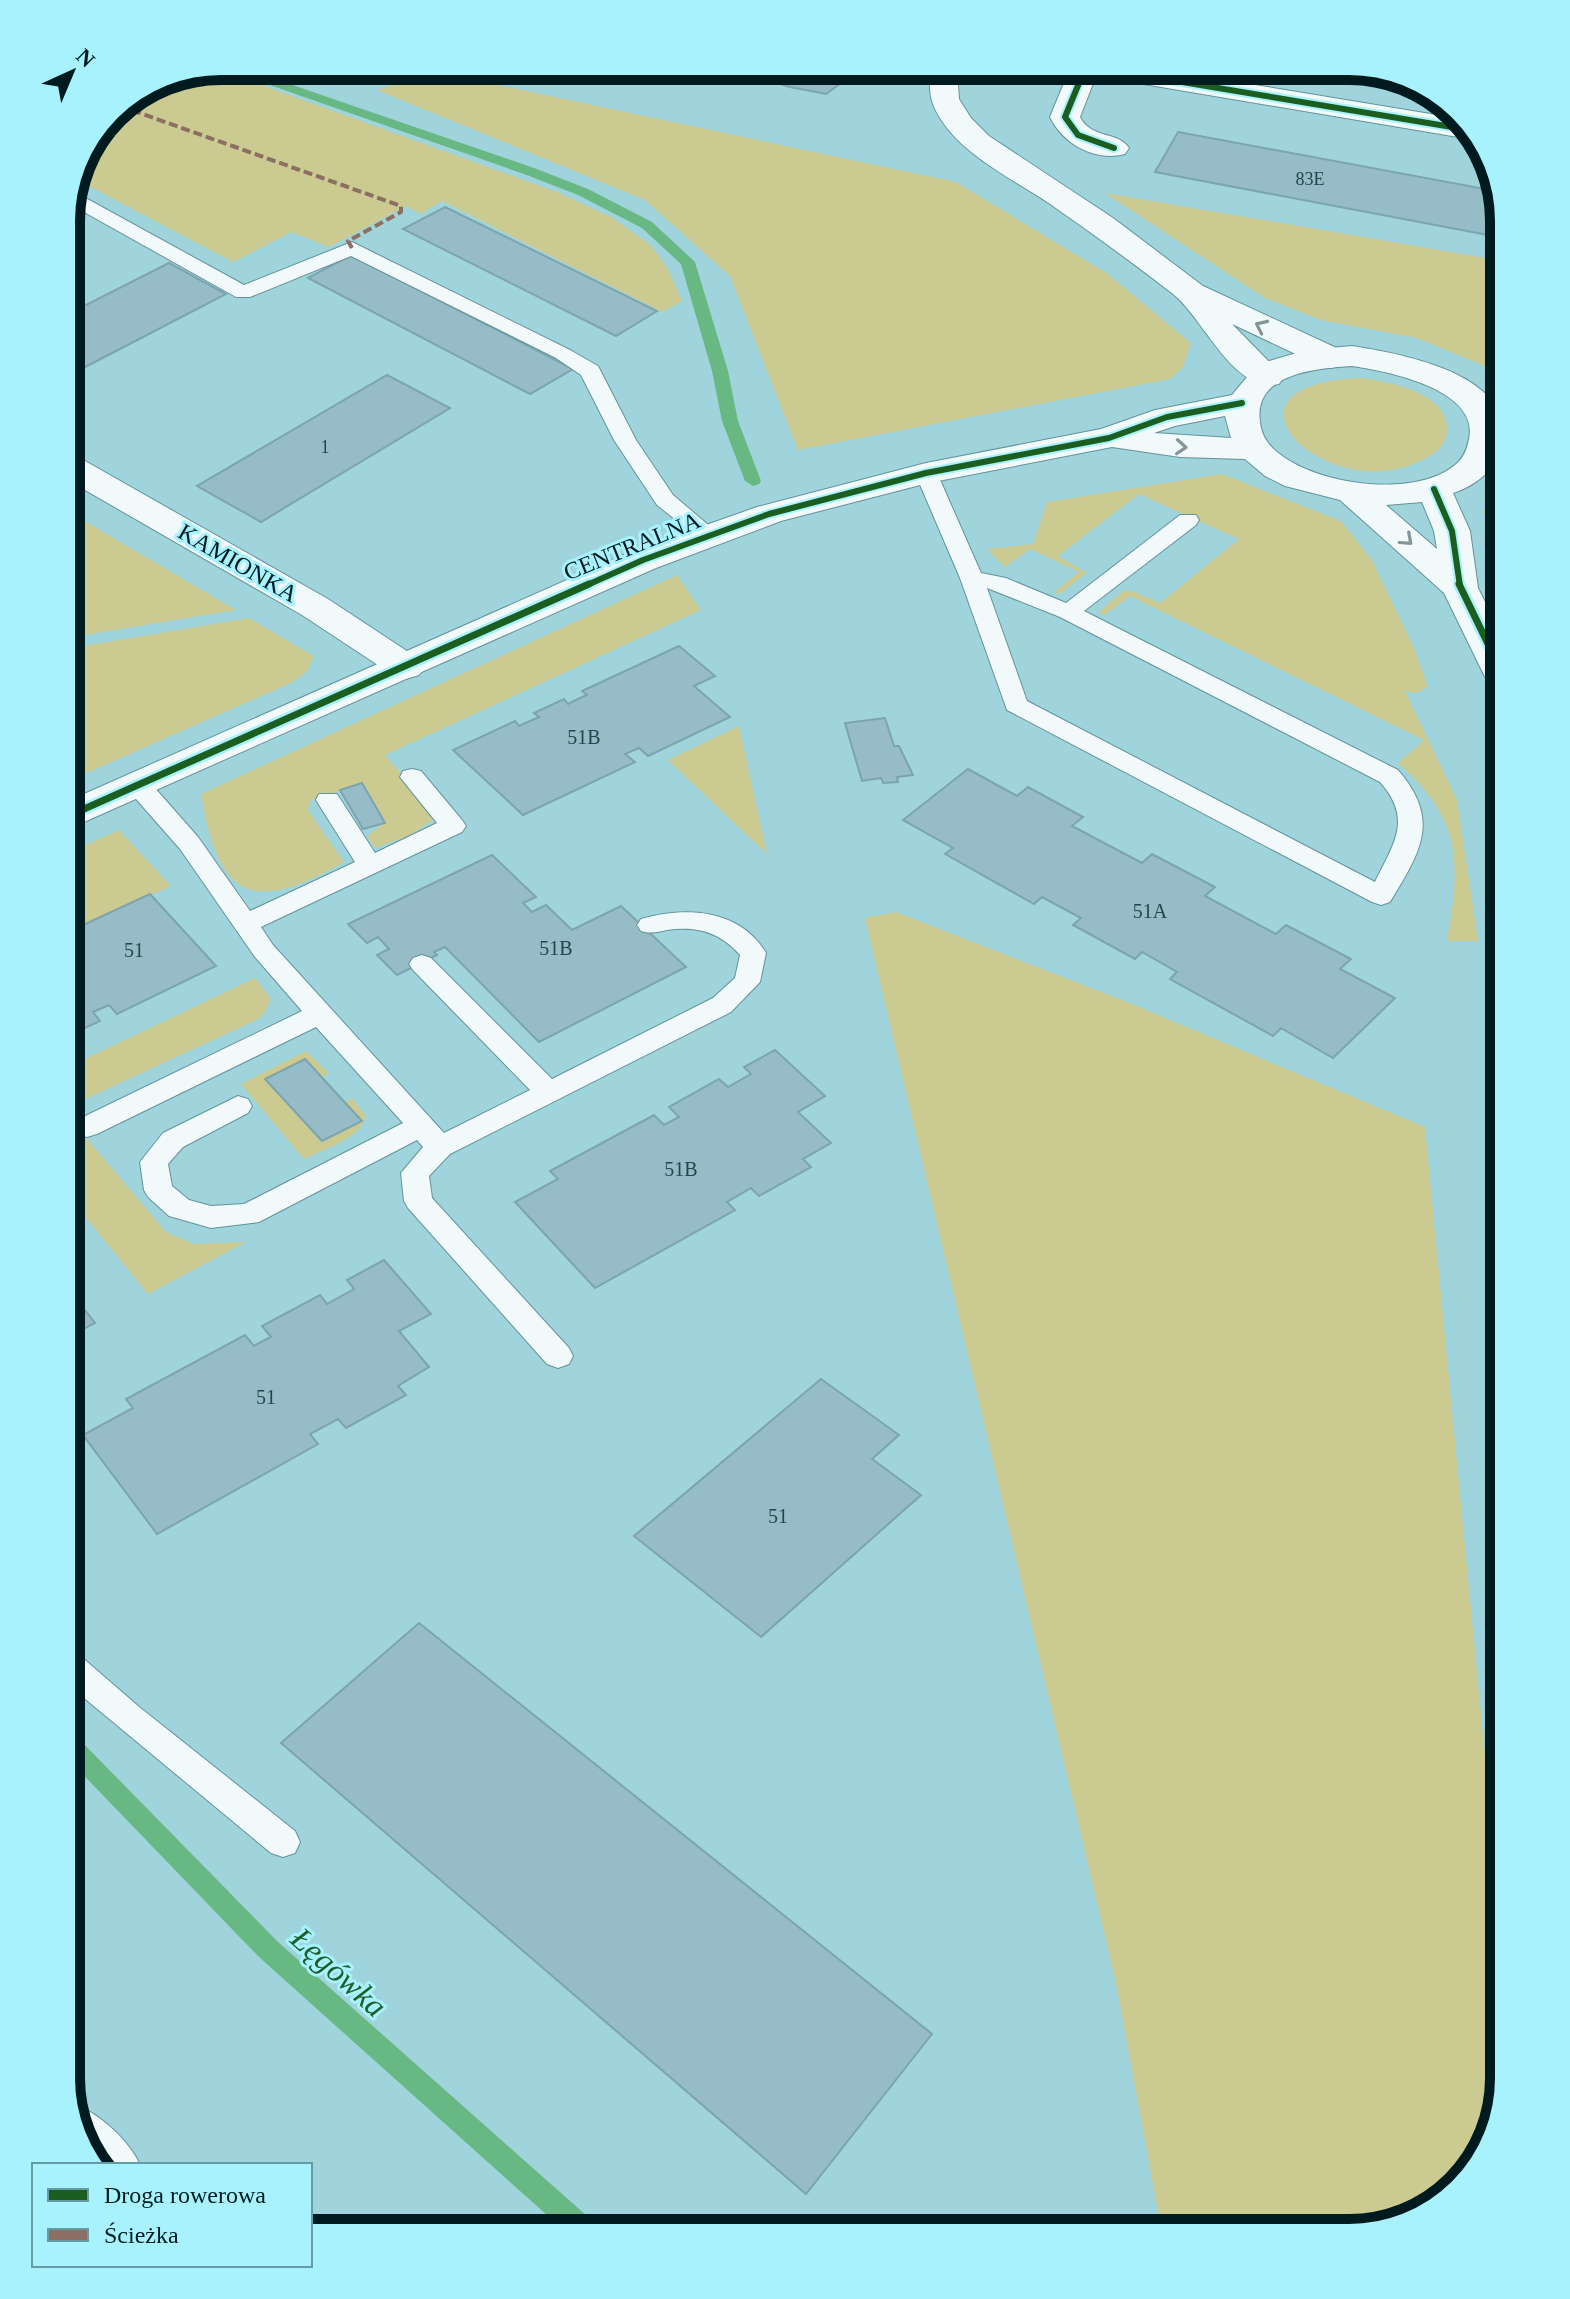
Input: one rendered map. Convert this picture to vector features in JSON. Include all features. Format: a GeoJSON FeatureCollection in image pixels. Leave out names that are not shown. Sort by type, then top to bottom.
{"type":"FeatureCollection","features":[{"type":"Feature","properties":{"kind":"street"},"geometry":{"type":"LineString","coordinates":[[944,80],[944,99],[968,134],[1102,225],[1192,293],[1331,358]]}},
{"type":"Feature","properties":{"kind":"street"},"geometry":{"type":"LineString","coordinates":[[1080,80],[1065,117],[1072,131],[1084,140],[1114,148]]}},
{"type":"Feature","properties":{"kind":"street"},"geometry":{"type":"LineString","coordinates":[[1170,80],[1454,127]]}},
{"type":"Feature","properties":{"kind":"street"},"geometry":{"type":"LineString","coordinates":[[1192,293],[1227,340],[1267,377]]}},
{"type":"Feature","properties":{"kind":"street"},"geometry":{"type":"LineString","coordinates":[[1490,438],[1480,410],[1467,396],[1429,372],[1392,361],[1352,356],[1314,359],[1281,368],[1256,384],[1242,403],[1241,426],[1253,449],[1289,475],[1312,485],[1353,494],[1395,495],[1434,489],[1464,475],[1490,451]]}},
{"type":"Feature","properties":{"kind":"street"},"geometry":{"type":"LineString","coordinates":[[1467,396],[1490,400]]}},
{"type":"Feature","properties":{"kind":"street","name":"CENTRALNA"},"geometry":{"type":"LineString","coordinates":[[80,811],[643,560],[709,535],[783,510],[926,473],[1022,452],[1109,438],[1167,417],[1242,403]]}},
{"type":"Feature","properties":{"kind":"street","name":"CENTRALNA"},"geometry":{"type":"LineString","coordinates":[[1109,438],[1180,447],[1253,449]]}},
{"type":"Feature","properties":{"kind":"street","name":"KAMIONKA"},"geometry":{"type":"LineString","coordinates":[[80,472],[315,607],[406,667]]}},
{"type":"Feature","properties":{"kind":"street"},"geometry":{"type":"LineString","coordinates":[[1434,489],[1452,531],[1460,588],[1490,649]]}},
{"type":"Feature","properties":{"kind":"street"},"geometry":{"type":"LineString","coordinates":[[1353,494],[1460,588]]}},
{"type":"Feature","properties":{"kind":"lane"},"geometry":{"type":"LineString","coordinates":[[81,202],[243,293],[352,248],[563,354],[590,371],[625,440],[665,500],[709,535]]}},
{"type":"Feature","properties":{"kind":"lane"},"geometry":{"type":"LineString","coordinates":[[926,473],[972,578],[1016,705],[1381,896],[1414,823],[1413,808],[1406,792],[1389,776],[1068,612],[998,583],[972,578]]}},
{"type":"Feature","properties":{"kind":"lane"},"geometry":{"type":"LineString","coordinates":[[1068,612],[1188,520]]}},
{"type":"Feature","properties":{"kind":"lane"},"geometry":{"type":"LineString","coordinates":[[245,924],[453,826],[412,777]]}},
{"type":"Feature","properties":{"kind":"lane"},"geometry":{"type":"LineString","coordinates":[[138,785],[189,843],[264,951],[440,1147]]}},
{"type":"Feature","properties":{"kind":"lane"},"geometry":{"type":"LineString","coordinates":[[328,800],[369,864]]}},
{"type":"Feature","properties":{"kind":"lane"},"geometry":{"type":"LineString","coordinates":[[558,1356],[418,1201],[415,1173],[440,1147],[722,1005],[747,982],[753,953],[744,941],[722,926],[692,918],[650,925]]}},
{"type":"Feature","properties":{"kind":"lane"},"geometry":{"type":"LineString","coordinates":[[422,964],[549,1093]]}},
{"type":"Feature","properties":{"kind":"lane"},"geometry":{"type":"LineString","coordinates":[[87,1127],[319,1014]]}},
{"type":"Feature","properties":{"kind":"lane"},"geometry":{"type":"LineString","coordinates":[[238,1106],[173,1140],[154,1162],[158,1190],[179,1208],[211,1217],[249,1214],[419,1127]]}},
{"type":"Feature","properties":{"kind":"lane"},"geometry":{"type":"LineString","coordinates":[[80,1675],[283,1842]]}},
{"type":"Feature","properties":{"kind":"lane"},"geometry":{"type":"LineString","coordinates":[[94,2139],[120,2163]]}},
{"type":"Feature","properties":{"kind":"shaded area"},"geometry":{"type":"Polygon","coordinates":[[[248,80],[557,192],[613,218],[652,246],[668,269],[682,301],[662,312],[442,201],[421,214],[406,206],[329,247],[291,232],[233,262],[85,184],[104,143],[121,121],[159,95],[193,83],[248,80]]]}},
{"type":"Feature","properties":{"kind":"shaded area"},"geometry":{"type":"Polygon","coordinates":[[[410,80],[475,80],[956,182],[1108,274],[1191,343],[1183,367],[1170,379],[798,450],[730,276],[645,200],[377,90],[410,80]]]}},
{"type":"Feature","properties":{"kind":"shaded area"},"geometry":{"type":"Polygon","coordinates":[[[1105,193],[1490,259],[1490,368],[1417,338],[1321,320],[1265,298],[1105,193]]]}},
{"type":"Feature","properties":{"kind":"shaded area"},"geometry":{"type":"Polygon","coordinates":[[[1361,378],[1404,387],[1431,400],[1441,410],[1446,422],[1446,437],[1439,449],[1420,461],[1384,471],[1348,468],[1318,457],[1295,439],[1284,419],[1289,400],[1313,385],[1361,378]]]}},
{"type":"Feature","properties":{"kind":"shaded area"},"geometry":{"type":"Polygon","coordinates":[[[1222,474],[1341,521],[1372,560],[1415,650],[1428,687],[1416,693],[1405,691],[1457,800],[1478,941],[1447,941],[1454,888],[1452,843],[1435,803],[1398,763],[1424,740],[1130,596],[1104,615],[1099,612],[1123,591],[1132,591],[1160,603],[1239,539],[1139,494],[1058,556],[1087,573],[1059,594],[1054,592],[1079,572],[1030,549],[1005,567],[987,549],[1033,544],[1047,502],[1222,474]]]}},
{"type":"Feature","properties":{"kind":"shaded area"},"geometry":{"type":"Polygon","coordinates":[[[1490,499],[1490,526],[1484,512],[1490,499]]]}},
{"type":"Feature","properties":{"kind":"shaded area"},"geometry":{"type":"Polygon","coordinates":[[[80,518],[236,610],[80,636],[80,518]]]}},
{"type":"Feature","properties":{"kind":"shaded area"},"geometry":{"type":"Polygon","coordinates":[[[677,575],[701,610],[385,755],[431,808],[433,820],[410,835],[375,848],[367,836],[385,822],[362,784],[311,800],[308,810],[344,862],[286,888],[264,892],[245,888],[230,876],[218,857],[201,794],[677,575]]]}},
{"type":"Feature","properties":{"kind":"shaded area"},"geometry":{"type":"Polygon","coordinates":[[[249,618],[314,656],[307,671],[293,682],[80,776],[80,647],[249,618]]]}},
{"type":"Feature","properties":{"kind":"shaded area"},"geometry":{"type":"Polygon","coordinates":[[[739,726],[767,854],[668,760],[739,726]]]}},
{"type":"Feature","properties":{"kind":"shaded area"},"geometry":{"type":"Polygon","coordinates":[[[119,830],[171,886],[80,927],[80,848],[119,830]]]}},
{"type":"Feature","properties":{"kind":"shaded area"},"geometry":{"type":"Polygon","coordinates":[[[896,912],[1132,1004],[1425,1127],[1490,1809],[1490,2078],[1489,2096],[1479,2132],[1461,2164],[1435,2190],[1403,2208],[1367,2218],[1349,2219],[1159,2219],[1116,1983],[865,918],[896,912]]]}},
{"type":"Feature","properties":{"kind":"shaded area"},"geometry":{"type":"Polygon","coordinates":[[[255,978],[271,999],[264,1014],[256,1020],[80,1102],[80,1061],[255,978]]]}},
{"type":"Feature","properties":{"kind":"shaded area"},"geometry":{"type":"Polygon","coordinates":[[[306,1051],[329,1073],[321,1078],[266,1080],[321,1141],[361,1121],[344,1103],[352,1098],[366,1116],[357,1131],[349,1137],[304,1159],[241,1084],[306,1051]]]}},
{"type":"Feature","properties":{"kind":"shaded area"},"geometry":{"type":"Polygon","coordinates":[[[80,1131],[166,1232],[194,1244],[246,1242],[148,1294],[80,1210],[80,1131]]]}},
{"type":"Feature","properties":{"kind":"building"},"geometry":{"type":"Polygon","coordinates":[[[767,80],[845,80],[826,94],[767,80]]]}},
{"type":"Feature","properties":{"kind":"building"},"geometry":{"type":"Polygon","coordinates":[[[1178,132],[1486,189],[1490,235],[1155,172],[1178,132]]]}},
{"type":"Feature","properties":{"kind":"building"},"geometry":{"type":"Polygon","coordinates":[[[445,207],[657,311],[616,336],[403,229],[445,207]]]}},
{"type":"Feature","properties":{"kind":"building"},"geometry":{"type":"Polygon","coordinates":[[[351,255],[573,369],[530,394],[308,278],[351,255]]]}},
{"type":"Feature","properties":{"kind":"building"},"geometry":{"type":"Polygon","coordinates":[[[169,263],[226,294],[80,370],[80,308],[169,263]]]}},
{"type":"Feature","properties":{"kind":"building"},"geometry":{"type":"Polygon","coordinates":[[[387,375],[450,408],[261,522],[197,486],[387,375]]]}},
{"type":"Feature","properties":{"kind":"building"},"geometry":{"type":"Polygon","coordinates":[[[679,646],[715,676],[694,686],[730,717],[648,756],[639,748],[625,754],[635,762],[523,815],[453,750],[515,721],[519,726],[539,717],[534,713],[564,699],[568,704],[587,695],[582,691],[679,646]]]}},
{"type":"Feature","properties":{"kind":"building"},"geometry":{"type":"Polygon","coordinates":[[[885,718],[894,746],[899,746],[913,775],[897,777],[898,782],[883,783],[881,778],[862,781],[845,723],[885,718]]]}},
{"type":"Feature","properties":{"kind":"building"},"geometry":{"type":"Polygon","coordinates":[[[968,769],[1017,796],[1028,787],[1083,817],[1072,826],[1142,863],[1152,854],[1215,887],[1205,896],[1276,934],[1286,925],[1351,959],[1340,969],[1395,998],[1333,1058],[1281,1028],[1273,1036],[1170,979],[1177,972],[1142,952],[1135,959],[1073,925],[1081,918],[1042,897],[1034,904],[945,854],[953,848],[903,820],[968,769]]]}},
{"type":"Feature","properties":{"kind":"building"},"geometry":{"type":"Polygon","coordinates":[[[362,783],[385,823],[363,829],[340,790],[362,783]]]}},
{"type":"Feature","properties":{"kind":"building"},"geometry":{"type":"Polygon","coordinates":[[[492,855],[536,897],[523,903],[532,912],[546,905],[572,930],[621,906],[686,967],[539,1042],[445,947],[434,952],[437,955],[397,975],[377,955],[389,949],[378,937],[367,943],[348,924],[492,855]]]}},
{"type":"Feature","properties":{"kind":"building"},"geometry":{"type":"Polygon","coordinates":[[[150,894],[216,966],[117,1014],[109,1005],[93,1012],[100,1021],[80,1030],[80,926],[150,894]]]}},
{"type":"Feature","properties":{"kind":"building"},"geometry":{"type":"Polygon","coordinates":[[[775,1050],[825,1096],[798,1112],[831,1143],[803,1159],[811,1167],[759,1196],[751,1188],[727,1202],[735,1210],[595,1288],[515,1202],[558,1179],[550,1171],[654,1115],[664,1125],[679,1117],[669,1107],[719,1079],[728,1087],[751,1074],[744,1067],[775,1050]]]}},
{"type":"Feature","properties":{"kind":"building"},"geometry":{"type":"Polygon","coordinates":[[[305,1059],[362,1121],[322,1141],[265,1079],[305,1059]]]}},
{"type":"Feature","properties":{"kind":"building"},"geometry":{"type":"Polygon","coordinates":[[[384,1260],[431,1314],[399,1331],[429,1367],[398,1386],[406,1395],[346,1428],[338,1419],[310,1434],[318,1444],[157,1534],[83,1435],[133,1408],[126,1399],[245,1335],[254,1346],[271,1337],[262,1326],[320,1295],[327,1304],[354,1289],[347,1280],[384,1260]]]}},
{"type":"Feature","properties":{"kind":"building"},"geometry":{"type":"Polygon","coordinates":[[[80,1304],[95,1323],[80,1331],[80,1304]]]}},
{"type":"Feature","properties":{"kind":"building"},"geometry":{"type":"Polygon","coordinates":[[[821,1379],[899,1435],[872,1459],[921,1495],[761,1637],[634,1536],[821,1379]]]}},
{"type":"Feature","properties":{"kind":"building"},"geometry":{"type":"Polygon","coordinates":[[[419,1623],[932,2034],[806,2194],[281,1743],[419,1623]]]}},
{"type":"Feature","properties":{"kind":"waterway"},"geometry":{"type":"LineString","coordinates":[[265,80],[529,171],[583,192],[647,225],[688,262],[720,371],[730,421],[753,481]]}},
{"type":"Feature","properties":{"kind":"waterway","name":"Łęgówka"},"geometry":{"type":"LineString","coordinates":[[80,1755],[268,1949],[571,2219]]}},
{"type":"Feature","properties":{"kind":"marked path"},"geometry":{"type":"LineString","coordinates":[[133,111],[401,206],[401,212],[348,241],[352,248]]}},
{"type":"Feature","properties":{"kind":"cycle path"},"geometry":{"type":"LineString","coordinates":[[1080,80],[1065,117],[1078,135],[1114,148]]}},
{"type":"Feature","properties":{"kind":"cycle path"},"geometry":{"type":"LineString","coordinates":[[1170,80],[1454,127]]}},
{"type":"Feature","properties":{"kind":"cycle path"},"geometry":{"type":"LineString","coordinates":[[80,811],[643,560],[769,514],[926,473],[1109,438],[1167,417],[1242,403]]}},
{"type":"Feature","properties":{"kind":"cycle path"},"geometry":{"type":"LineString","coordinates":[[1434,489],[1452,531],[1460,588],[1490,649]]}}]}
